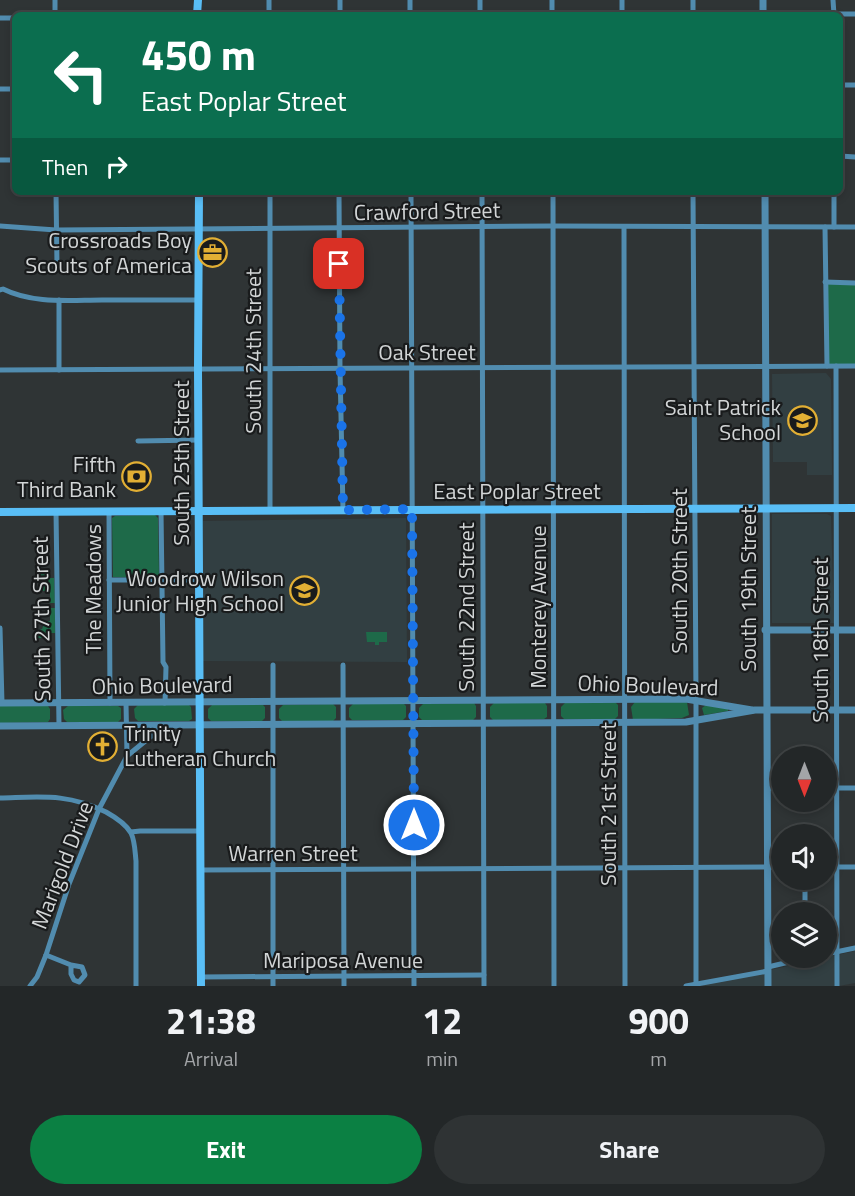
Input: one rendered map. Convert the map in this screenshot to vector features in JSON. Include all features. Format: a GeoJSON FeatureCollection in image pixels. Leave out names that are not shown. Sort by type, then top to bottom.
{"type":"FeatureCollection","features":[{"type":"Feature","properties":{"kind":"main road","name":"South 25th Street"},"geometry":{"type":"LineString","coordinates":[[199,195],[201,982]]}},
{"type":"Feature","properties":{"kind":"main road","name":"East Poplar Street"},"geometry":{"type":"LineString","coordinates":[[0,512],[855,508]]}},
{"type":"Feature","properties":{"kind":"street"},"geometry":{"type":"LineString","coordinates":[[56,195],[57,266]]}},
{"type":"Feature","properties":{"kind":"street","name":"South 24th Street"},"geometry":{"type":"LineString","coordinates":[[270,195],[270,510]]}},
{"type":"Feature","properties":{"kind":"street"},"geometry":{"type":"LineString","coordinates":[[339,195],[343,510]]}},
{"type":"Feature","properties":{"kind":"street"},"geometry":{"type":"LineString","coordinates":[[411,195],[414,986]]}},
{"type":"Feature","properties":{"kind":"street","name":"South 22nd Street"},"geometry":{"type":"LineString","coordinates":[[482,195],[484,986]]}},
{"type":"Feature","properties":{"kind":"street","name":"Monterey Avenue"},"geometry":{"type":"LineString","coordinates":[[553,195],[554,986]]}},
{"type":"Feature","properties":{"kind":"street","name":"South 20th Street"},"geometry":{"type":"LineString","coordinates":[[693,195],[696,985]]}},
{"type":"Feature","properties":{"kind":"street","name":"South 19th Street"},"geometry":{"type":"LineString","coordinates":[[765,195],[768,986]]}},
{"type":"Feature","properties":{"kind":"street"},"geometry":{"type":"LineString","coordinates":[[834,195],[834,227]]}},
{"type":"Feature","properties":{"kind":"street","name":"Crawford Street"},"geometry":{"type":"LineString","coordinates":[[0,226],[56,230],[553,226],[855,227]]}},
{"type":"Feature","properties":{"kind":"street","name":"South 21st Street"},"geometry":{"type":"LineString","coordinates":[[624,227],[624,986]]}},
{"type":"Feature","properties":{"kind":"street"},"geometry":{"type":"LineString","coordinates":[[825,227],[827,366]]}},
{"type":"Feature","properties":{"kind":"street"},"geometry":{"type":"LineString","coordinates":[[825,282],[855,283]]}},
{"type":"Feature","properties":{"kind":"street"},"geometry":{"type":"LineString","coordinates":[[1,288],[31,299],[199,300]]}},
{"type":"Feature","properties":{"kind":"street"},"geometry":{"type":"LineString","coordinates":[[59,300],[59,370]]}},
{"type":"Feature","properties":{"kind":"street","name":"South 18th Street"},"geometry":{"type":"LineString","coordinates":[[837,366],[837,746]]}},
{"type":"Feature","properties":{"kind":"street","name":"Oak Street"},"geometry":{"type":"LineString","coordinates":[[0,370],[855,366]]}},
{"type":"Feature","properties":{"kind":"street"},"geometry":{"type":"LineString","coordinates":[[138,441],[199,440]]}},
{"type":"Feature","properties":{"kind":"street"},"geometry":{"type":"LineString","coordinates":[[161,511],[165,703]]}},
{"type":"Feature","properties":{"kind":"street","name":"South 27th Street"},"geometry":{"type":"LineString","coordinates":[[56,512],[59,726]]}},
{"type":"Feature","properties":{"kind":"street","name":"The Meadows"},"geometry":{"type":"LineString","coordinates":[[109,512],[110,703]]}},
{"type":"Feature","properties":{"kind":"street"},"geometry":{"type":"LineString","coordinates":[[109,580],[199,580]]}},
{"type":"Feature","properties":{"kind":"street"},"geometry":{"type":"LineString","coordinates":[[0,628],[1,703]]}},
{"type":"Feature","properties":{"kind":"street"},"geometry":{"type":"LineString","coordinates":[[765,630],[855,630]]}},
{"type":"Feature","properties":{"kind":"street"},"geometry":{"type":"LineString","coordinates":[[273,665],[273,986]]}},
{"type":"Feature","properties":{"kind":"street"},"geometry":{"type":"LineString","coordinates":[[343,666],[344,986]]}},
{"type":"Feature","properties":{"kind":"street","name":"Ohio Boulevard"},"geometry":{"type":"LineString","coordinates":[[1,703],[696,700],[755,710]]}},
{"type":"Feature","properties":{"kind":"street","name":"Marigold Drive"},"geometry":{"type":"LineString","coordinates":[[126,703],[127,756]]}},
{"type":"Feature","properties":{"kind":"street"},"geometry":{"type":"LineString","coordinates":[[755,710],[855,710]]}},
{"type":"Feature","properties":{"kind":"street","name":"Ohio Boulevard"},"geometry":{"type":"LineString","coordinates":[[0,726],[625,723],[696,721],[755,710]]}},
{"type":"Feature","properties":{"kind":"street","name":"Marigold Drive"},"geometry":{"type":"LineString","coordinates":[[30,986],[37,977],[46,955],[69,884],[99,809],[127,756],[165,725]]}},
{"type":"Feature","properties":{"kind":"street"},"geometry":{"type":"LineString","coordinates":[[837,788],[855,788]]}},
{"type":"Feature","properties":{"kind":"street","name":"South 18th Street"},"geometry":{"type":"LineString","coordinates":[[837,788],[837,952]]}},
{"type":"Feature","properties":{"kind":"street"},"geometry":{"type":"LineString","coordinates":[[0,798],[59,797],[73,799],[113,816],[131,832],[136,861],[136,986]]}},
{"type":"Feature","properties":{"kind":"street"},"geometry":{"type":"LineString","coordinates":[[131,832],[201,831]]}},
{"type":"Feature","properties":{"kind":"street","name":"Warren Street"},"geometry":{"type":"LineString","coordinates":[[201,870],[771,867]]}},
{"type":"Feature","properties":{"kind":"street"},"geometry":{"type":"LineString","coordinates":[[838,867],[855,867]]}},
{"type":"Feature","properties":{"kind":"street"},"geometry":{"type":"LineString","coordinates":[[837,952],[855,948]]}},
{"type":"Feature","properties":{"kind":"street"},"geometry":{"type":"LineString","coordinates":[[46,955],[71,966]]}},
{"type":"Feature","properties":{"kind":"street"},"geometry":{"type":"LineString","coordinates":[[686,986],[771,968]]}},
{"type":"Feature","properties":{"kind":"street","name":"South 18th Street"},"geometry":{"type":"LineString","coordinates":[[837,968],[837,986]]}},
{"type":"Feature","properties":{"kind":"street","name":"Mariposa Avenue"},"geometry":{"type":"LineString","coordinates":[[201,982],[273,977],[484,975]]}},
{"type":"Feature","properties":{"kind":"shaded area","name":"Saint Patrick School"},"geometry":{"type":"Polygon","coordinates":[[[826,373],[831,379],[832,475],[807,475],[807,462],[773,462],[772,374],[826,373]]]}},
{"type":"Feature","properties":{"kind":"shaded area"},"geometry":{"type":"Polygon","coordinates":[[[772,514],[827,514],[831,516],[834,623],[772,623],[772,514]]]}},
{"type":"Feature","properties":{"kind":"shaded area","name":"Woodrow Wilson Junior High School"},"geometry":{"type":"Polygon","coordinates":[[[406,518],[407,662],[203,661],[203,521],[406,518]]]}},
{"type":"Feature","properties":{"kind":"shaded area"},"geometry":{"type":"Polygon","coordinates":[[[855,951],[855,983],[839,986],[698,986],[779,968],[837,968],[837,955],[855,951]]]}},
{"type":"Feature","properties":{"kind":"green space"},"geometry":{"type":"Polygon","coordinates":[[[825,282],[855,283],[855,367],[827,366],[825,282]]]}},
{"type":"Feature","properties":{"kind":"green space"},"geometry":{"type":"Polygon","coordinates":[[[155,515],[158,518],[159,576],[113,577],[112,518],[155,515]]]}},
{"type":"Feature","properties":{"kind":"green space"},"geometry":{"type":"Polygon","coordinates":[[[38,574],[49,574],[50,578],[54,578],[55,603],[48,603],[50,591],[43,591],[38,574]]]}},
{"type":"Feature","properties":{"kind":"green space"},"geometry":{"type":"Polygon","coordinates":[[[48,608],[55,608],[55,633],[50,633],[50,638],[38,638],[39,630],[42,629],[45,621],[50,621],[48,608]]]}},
{"type":"Feature","properties":{"kind":"green space"},"geometry":{"type":"Polygon","coordinates":[[[366,632],[387,632],[387,642],[379,642],[379,645],[375,645],[375,642],[367,642],[366,632]]]}},
{"type":"Feature","properties":{"kind":"green space"},"geometry":{"type":"Polygon","coordinates":[[[615,702],[618,705],[618,716],[615,719],[564,719],[561,716],[561,707],[565,703],[615,702]]]}},
{"type":"Feature","properties":{"kind":"green space"},"geometry":{"type":"Polygon","coordinates":[[[635,702],[687,702],[689,715],[682,718],[633,720],[631,707],[635,702]]]}},
{"type":"Feature","properties":{"kind":"green space"},"geometry":{"type":"Polygon","coordinates":[[[474,703],[476,717],[473,720],[422,720],[419,717],[419,708],[423,704],[474,703]]]}},
{"type":"Feature","properties":{"kind":"green space"},"geometry":{"type":"Polygon","coordinates":[[[494,703],[545,703],[547,717],[544,719],[493,720],[490,717],[490,707],[494,703]]]}},
{"type":"Feature","properties":{"kind":"green space"},"geometry":{"type":"Polygon","coordinates":[[[333,704],[336,707],[336,718],[333,721],[282,721],[279,718],[279,709],[283,705],[333,704]]]}},
{"type":"Feature","properties":{"kind":"green space"},"geometry":{"type":"Polygon","coordinates":[[[353,704],[404,704],[406,717],[403,720],[352,720],[349,717],[349,708],[353,704]]]}},
{"type":"Feature","properties":{"kind":"green space"},"geometry":{"type":"Polygon","coordinates":[[[138,705],[189,705],[192,719],[189,721],[138,721],[135,718],[134,709],[138,705]]]}},
{"type":"Feature","properties":{"kind":"green space"},"geometry":{"type":"Polygon","coordinates":[[[212,705],[263,705],[265,718],[262,721],[211,721],[208,718],[208,709],[212,705]]]}},
{"type":"Feature","properties":{"kind":"green space"},"geometry":{"type":"Polygon","coordinates":[[[706,705],[728,709],[728,711],[704,715],[702,708],[706,705]]]}},
{"type":"Feature","properties":{"kind":"green space"},"geometry":{"type":"Polygon","coordinates":[[[0,706],[48,706],[50,719],[48,722],[0,723],[0,706]]]}},
{"type":"Feature","properties":{"kind":"green space"},"geometry":{"type":"Polygon","coordinates":[[[68,706],[118,706],[121,708],[121,719],[118,722],[67,722],[64,719],[63,710],[68,706]]]}},
{"type":"Feature","properties":{"kind":"place","name":"Crossroads Boy Scouts of America"},"geometry":{"type":"Point","coordinates":[213,253]}},
{"type":"Feature","properties":{"kind":"place","name":"Saint Patrick School"},"geometry":{"type":"Point","coordinates":[802,420]}},
{"type":"Feature","properties":{"kind":"place","name":"Fifth Third Bank"},"geometry":{"type":"Point","coordinates":[137,477]}},
{"type":"Feature","properties":{"kind":"place","name":"Woodrow Wilson Junior High School"},"geometry":{"type":"Point","coordinates":[305,591]}},
{"type":"Feature","properties":{"kind":"place","name":"Trinity Lutheran Church"},"geometry":{"type":"Point","coordinates":[103,746]}},
{"type":"Feature","properties":{"kind":"route"},"geometry":{"type":"LineString","coordinates":[[339,264],[343,510],[412,509],[414,825]]}}]}
